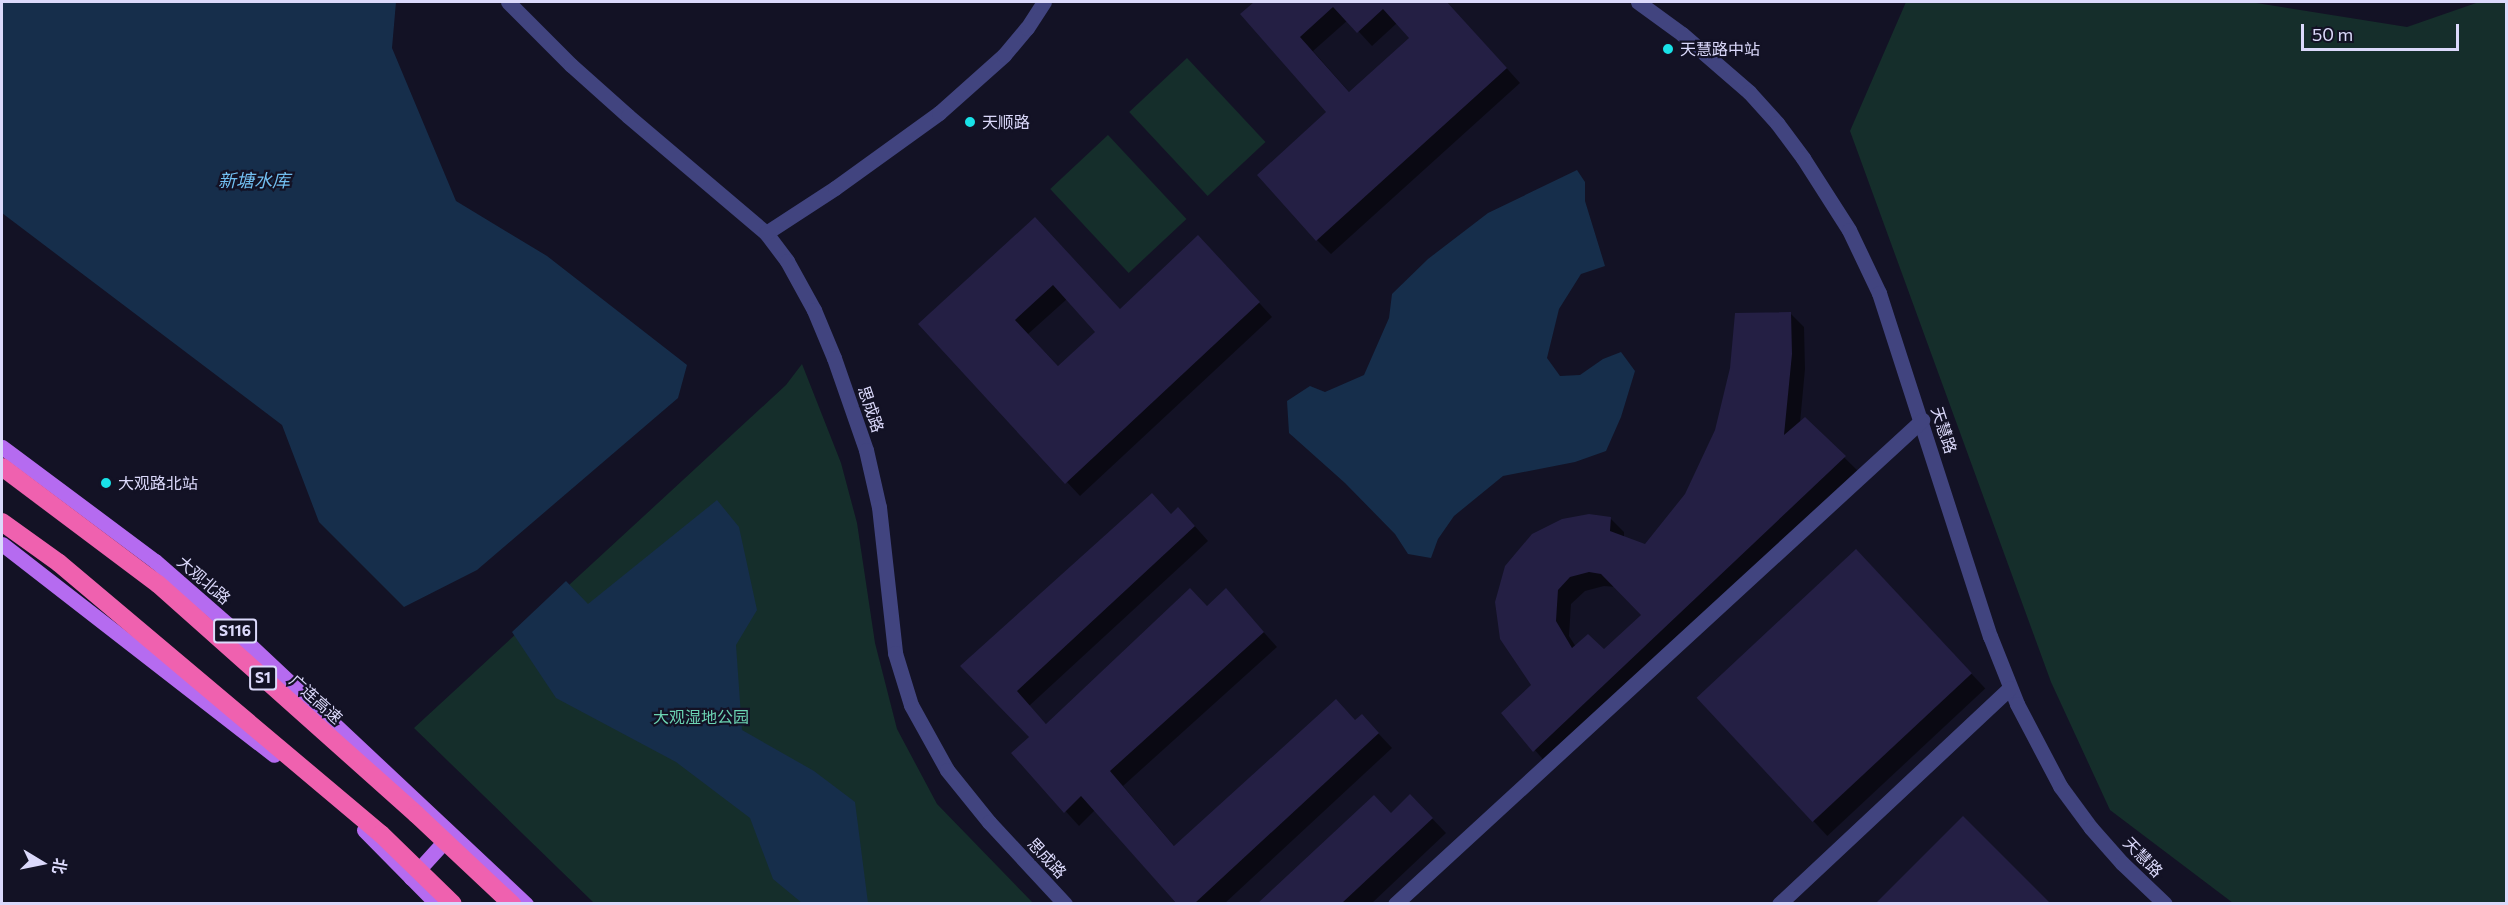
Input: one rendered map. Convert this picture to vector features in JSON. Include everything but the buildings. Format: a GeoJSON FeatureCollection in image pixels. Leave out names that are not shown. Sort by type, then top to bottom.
{"type":"FeatureCollection","features":[{"type":"Feature","properties":{"kind":"highway","name":"广连高速"},"geometry":{"type":"LineString","coordinates":[[2,467],[158,584],[416,814],[512,903]]}},
{"type":"Feature","properties":{"kind":"highway","name":"S1"},"geometry":{"type":"LineString","coordinates":[[2,522],[59,563],[363,819],[453,903]]}},
{"type":"Feature","properties":{"kind":"main road","name":"大观北路"},"geometry":{"type":"LineString","coordinates":[[2,447],[155,561],[306,695],[526,903]]}},
{"type":"Feature","properties":{"kind":"main road"},"geometry":{"type":"LineString","coordinates":[[2,544],[307,780],[371,836],[437,903]]}},
{"type":"Feature","properties":{"kind":"main road"},"geometry":{"type":"LineString","coordinates":[[411,878],[453,832]]}},
{"type":"Feature","properties":{"kind":"street","name":"思成路"},"geometry":{"type":"LineString","coordinates":[[508,2],[579,72],[766,233],[787,261],[814,310],[834,358],[866,450],[879,507],[895,652],[911,705],[947,770],[989,822],[1065,903]]}},
{"type":"Feature","properties":{"kind":"street"},"geometry":{"type":"LineString","coordinates":[[766,233],[835,188],[939,113],[1004,55],[1027,28],[1044,2]]}},
{"type":"Feature","properties":{"kind":"street","name":"天慧路"},"geometry":{"type":"LineString","coordinates":[[1638,2],[1682,34],[1749,92],[1777,123],[1803,158],[1849,230],[1875,282],[1922,420],[1990,636],[2010,688],[2060,786],[2091,828],[2156,901]]}},
{"type":"Feature","properties":{"kind":"street"},"geometry":{"type":"LineString","coordinates":[[1395,903],[1922,420]]}},
{"type":"Feature","properties":{"kind":"street"},"geometry":{"type":"LineString","coordinates":[[1779,903],[2010,688]]}},
{"type":"Feature","properties":{"kind":"green space"},"geometry":{"type":"Polygon","coordinates":[[[1906,2],[2250,2],[2407,27],[2479,2],[2506,2],[2506,903],[2233,903],[2110,810],[2051,682],[1850,131],[1906,2]]]}},
{"type":"Feature","properties":{"kind":"green space"},"geometry":{"type":"Polygon","coordinates":[[[1187,58],[1265,142],[1208,196],[1129,112],[1187,58]]]}},
{"type":"Feature","properties":{"kind":"green space"},"geometry":{"type":"Polygon","coordinates":[[[1108,135],[1186,219],[1129,273],[1050,189],[1108,135]]]}},
{"type":"Feature","properties":{"kind":"green space","name":"大观湿地公园"},"geometry":{"type":"Polygon","coordinates":[[[802,364],[841,463],[857,523],[875,643],[897,729],[937,804],[1033,903],[594,903],[414,728],[786,385],[802,364]]]}},
{"type":"Feature","properties":{"kind":"water","name":"新塘水库"},"geometry":{"type":"Polygon","coordinates":[[[2,2],[396,2],[392,48],[456,201],[547,256],[687,365],[678,398],[477,570],[404,607],[319,522],[282,425],[2,213],[2,2]]]}},
{"type":"Feature","properties":{"kind":"water"},"geometry":{"type":"Polygon","coordinates":[[[1577,170],[1585,182],[1585,201],[1605,266],[1581,274],[1559,309],[1547,358],[1560,376],[1580,375],[1603,359],[1621,352],[1635,371],[1621,417],[1606,451],[1575,462],[1503,476],[1454,516],[1438,539],[1431,558],[1408,554],[1395,534],[1345,483],[1289,433],[1287,401],[1310,386],[1325,392],[1364,375],[1389,318],[1392,294],[1428,259],[1488,213],[1577,170]]]}},
{"type":"Feature","properties":{"kind":"water"},"geometry":{"type":"Polygon","coordinates":[[[717,500],[739,527],[757,610],[736,645],[742,730],[814,771],[855,802],[868,903],[802,903],[773,879],[750,818],[676,762],[556,698],[512,632],[566,581],[588,604],[717,500]]]}},
{"type":"Feature","properties":{"kind":"place","name":"天慧路中站"},"geometry":{"type":"Point","coordinates":[1668,49]}},
{"type":"Feature","properties":{"kind":"place","name":"天顺路"},"geometry":{"type":"Point","coordinates":[970,122]}},
{"type":"Feature","properties":{"kind":"place","name":"大观路北站"},"geometry":{"type":"Point","coordinates":[106,483]}}]}
